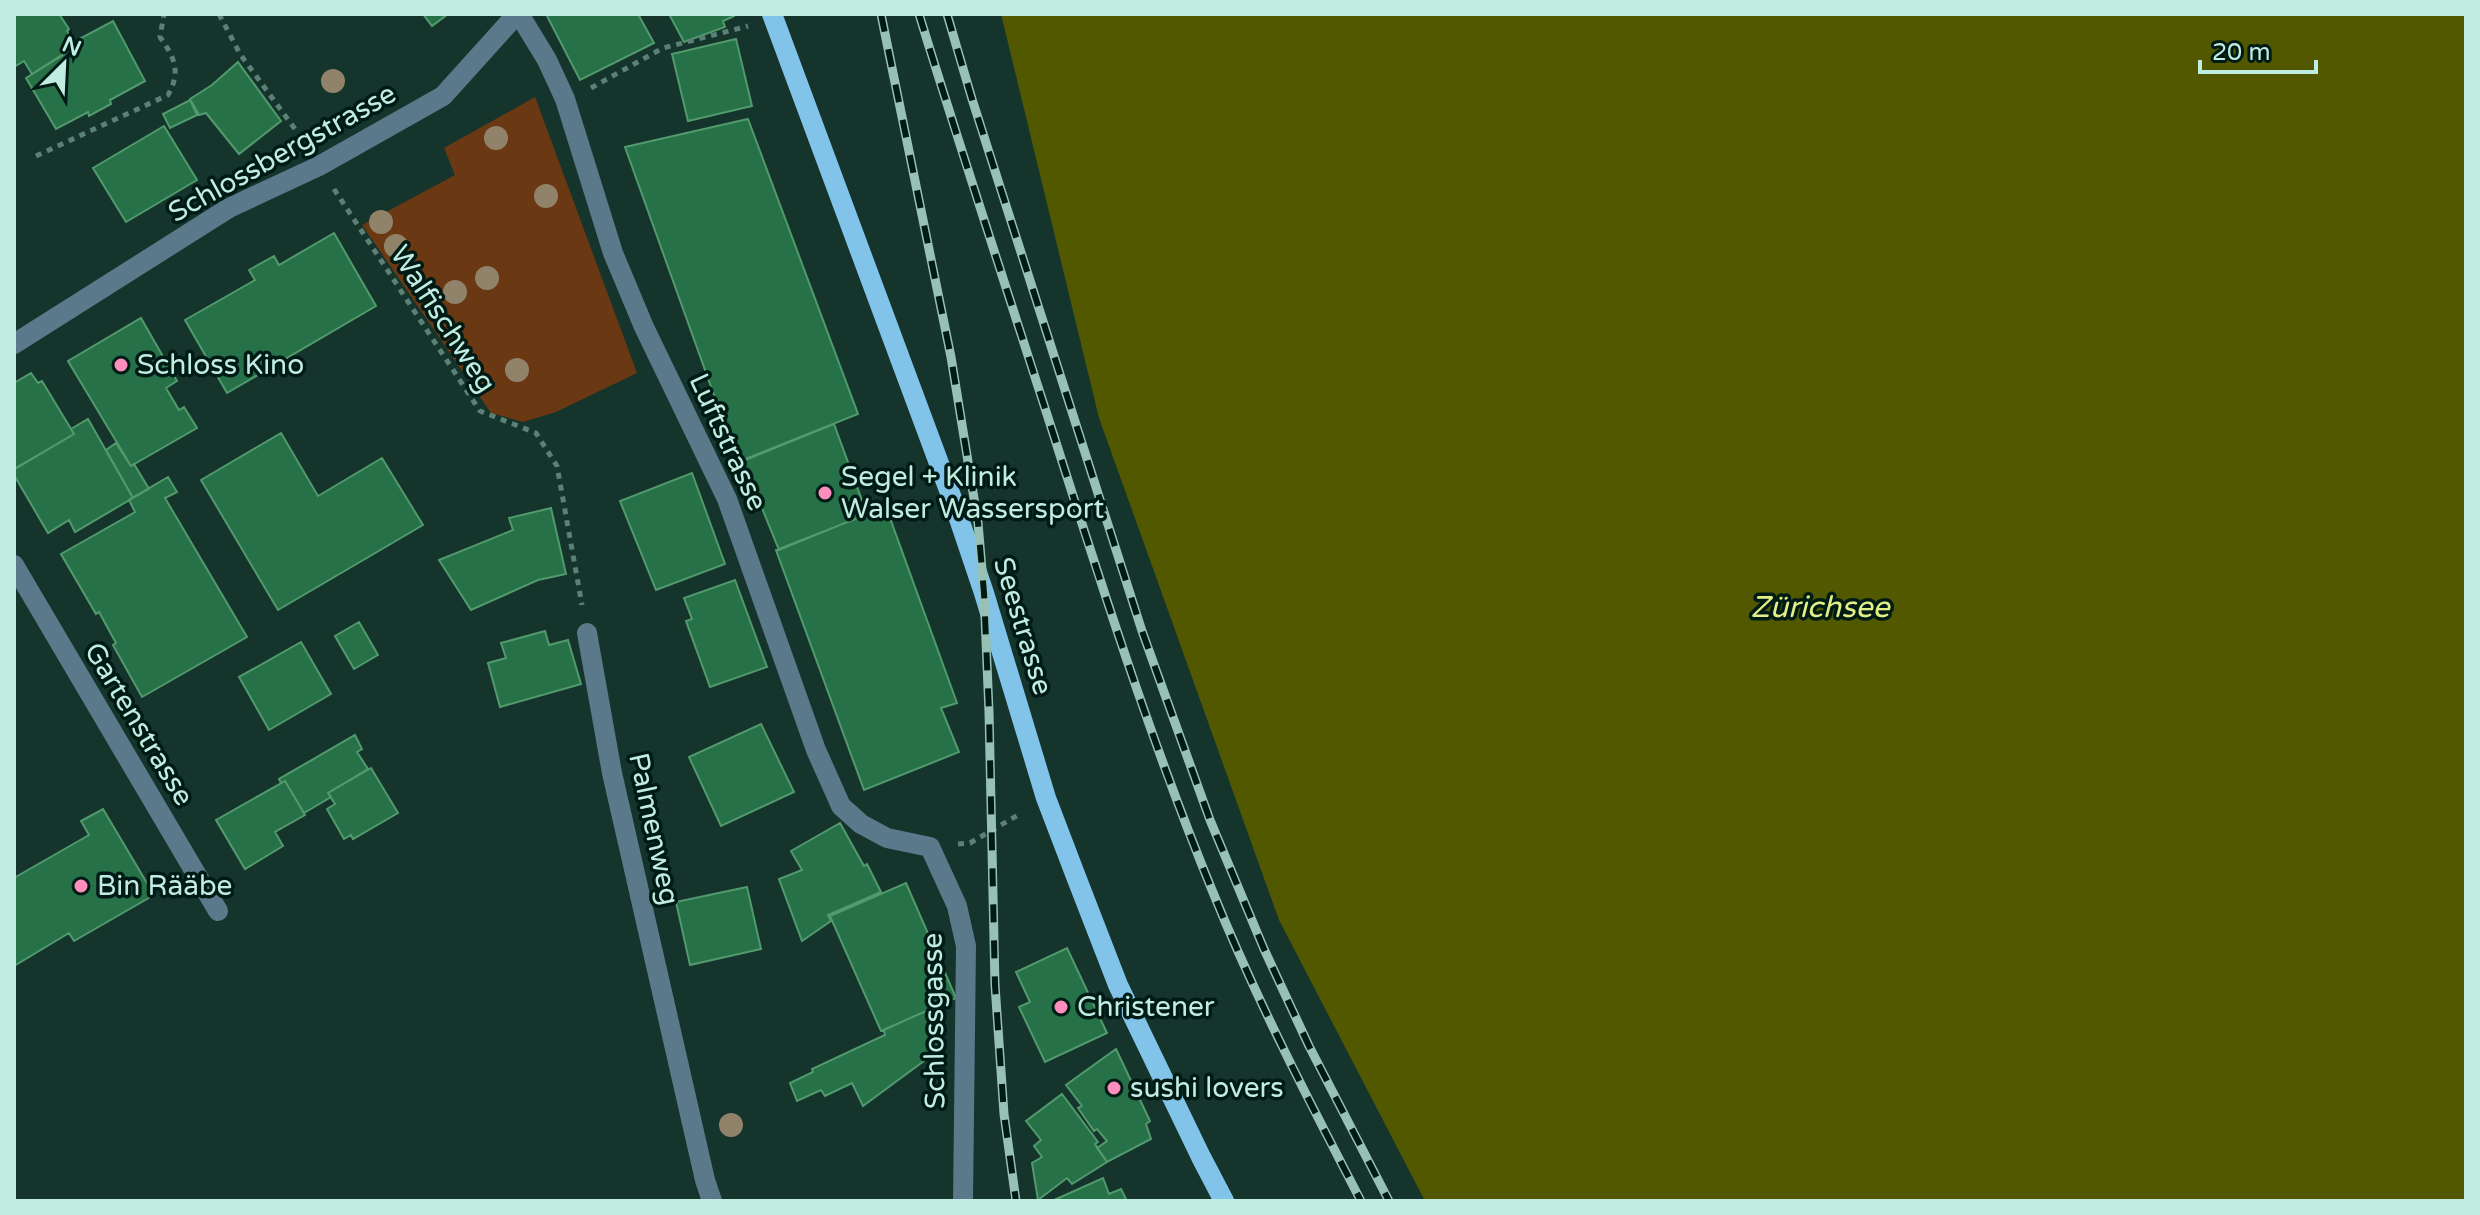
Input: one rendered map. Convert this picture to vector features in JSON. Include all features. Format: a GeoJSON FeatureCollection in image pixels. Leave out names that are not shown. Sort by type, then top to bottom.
{"type":"FeatureCollection","features":[{"type":"Feature","properties":{"kind":"main road","name":"Seestrasse"},"geometry":{"type":"LineString","coordinates":[[774,17],[962,527],[1046,798],[1118,985],[1224,1201]]}},
{"type":"Feature","properties":{"kind":"street","name":"Schlossbergstrasse"},"geometry":{"type":"LineString","coordinates":[[14,344],[229,208],[319,166],[443,96],[518,14]]}},
{"type":"Feature","properties":{"kind":"street","name":"Luftstrasse"},"geometry":{"type":"LineString","coordinates":[[518,14],[547,60],[565,99],[613,253],[650,340],[727,499],[816,750],[841,806],[861,824],[887,838],[930,847]]}},
{"type":"Feature","properties":{"kind":"street","name":"Gartenstrasse"},"geometry":{"type":"LineString","coordinates":[[14,565],[218,911]]}},
{"type":"Feature","properties":{"kind":"street","name":"Palmenweg"},"geometry":{"type":"LineString","coordinates":[[587,633],[612,773],[712,1201]]}},
{"type":"Feature","properties":{"kind":"street","name":"Schlossgasse"},"geometry":{"type":"LineString","coordinates":[[930,847],[957,906],[966,946],[963,1201]]}},
{"type":"Feature","properties":{"kind":"path"},"geometry":{"type":"LineString","coordinates":[[36,156],[168,95],[175,82],[176,66],[160,37],[164,14]]}},
{"type":"Feature","properties":{"kind":"path"},"geometry":{"type":"LineString","coordinates":[[219,14],[240,54],[301,136]]}},
{"type":"Feature","properties":{"kind":"path"},"geometry":{"type":"LineString","coordinates":[[591,88],[663,48],[774,17]]}},
{"type":"Feature","properties":{"kind":"path","name":"Walfischweg"},"geometry":{"type":"LineString","coordinates":[[319,166],[480,411],[536,433],[557,466],[587,633]]}},
{"type":"Feature","properties":{"kind":"path"},"geometry":{"type":"LineString","coordinates":[[930,847],[970,843],[1046,798]]}},
{"type":"Feature","properties":{"kind":"shaded area"},"geometry":{"type":"Polygon","coordinates":[[[535,97],[637,373],[556,412],[523,422],[491,413],[362,225],[455,175],[444,148],[535,97]]]}},
{"type":"Feature","properties":{"kind":"water","name":"Zürichsee"},"geometry":{"type":"Polygon","coordinates":[[[1001,14],[2466,14],[2466,1201],[1425,1201],[1279,920],[1099,418],[1001,14]]]}},
{"type":"Feature","properties":{"kind":"building"},"geometry":{"type":"Polygon","coordinates":[[[14,14],[59,14],[76,46],[32,74],[24,61],[14,67],[14,14]]]}},
{"type":"Feature","properties":{"kind":"building"},"geometry":{"type":"Polygon","coordinates":[[[423,14],[448,14],[432,26],[423,14]]]}},
{"type":"Feature","properties":{"kind":"building"},"geometry":{"type":"Polygon","coordinates":[[[546,14],[638,14],[654,43],[580,80],[546,14]]]}},
{"type":"Feature","properties":{"kind":"building"},"geometry":{"type":"Polygon","coordinates":[[[669,14],[734,16],[723,21],[725,27],[684,42],[669,14]]]}},
{"type":"Feature","properties":{"kind":"building"},"geometry":{"type":"Polygon","coordinates":[[[113,21],[145,81],[110,100],[111,104],[89,116],[88,112],[56,129],[26,78],[84,42],[81,38],[113,21]]]}},
{"type":"Feature","properties":{"kind":"building"},"geometry":{"type":"Polygon","coordinates":[[[736,39],[752,106],[688,121],[672,54],[736,39]]]}},
{"type":"Feature","properties":{"kind":"building"},"geometry":{"type":"Polygon","coordinates":[[[238,62],[281,121],[239,154],[206,113],[199,115],[190,99],[238,62]]]}},
{"type":"Feature","properties":{"kind":"building"},"geometry":{"type":"Polygon","coordinates":[[[190,100],[197,115],[170,128],[163,114],[190,100]]]}},
{"type":"Feature","properties":{"kind":"building"},"geometry":{"type":"Polygon","coordinates":[[[748,119],[858,414],[738,462],[625,147],[748,119]]]}},
{"type":"Feature","properties":{"kind":"building"},"geometry":{"type":"Polygon","coordinates":[[[164,126],[197,180],[126,222],[93,168],[164,126]]]}},
{"type":"Feature","properties":{"kind":"building"},"geometry":{"type":"Polygon","coordinates":[[[334,233],[376,306],[227,393],[185,320],[255,280],[249,270],[274,256],[279,265],[334,233]]]}},
{"type":"Feature","properties":{"kind":"building"},"geometry":{"type":"Polygon","coordinates":[[[141,318],[177,381],[166,388],[179,410],[184,407],[197,428],[131,466],[68,361],[141,318]]]}},
{"type":"Feature","properties":{"kind":"building"},"geometry":{"type":"Polygon","coordinates":[[[31,373],[38,383],[42,381],[74,434],[15,469],[14,383],[31,373]]]}},
{"type":"Feature","properties":{"kind":"building"},"geometry":{"type":"Polygon","coordinates":[[[88,419],[133,498],[75,532],[69,520],[48,533],[14,475],[14,469],[74,434],[71,429],[88,419]]]}},
{"type":"Feature","properties":{"kind":"building"},"geometry":{"type":"Polygon","coordinates":[[[834,424],[867,514],[779,550],[743,461],[834,424]]]}},
{"type":"Feature","properties":{"kind":"building"},"geometry":{"type":"Polygon","coordinates":[[[281,433],[318,496],[382,458],[423,525],[278,610],[201,480],[281,433]]]}},
{"type":"Feature","properties":{"kind":"building"},"geometry":{"type":"Polygon","coordinates":[[[116,443],[149,489],[133,498],[106,450],[116,443]]]}},
{"type":"Feature","properties":{"kind":"building"},"geometry":{"type":"Polygon","coordinates":[[[692,473],[725,564],[656,590],[620,501],[692,473]]]}},
{"type":"Feature","properties":{"kind":"building"},"geometry":{"type":"Polygon","coordinates":[[[168,477],[177,492],[165,498],[247,637],[142,697],[113,645],[116,643],[99,612],[96,614],[61,554],[135,512],[129,500],[168,477]]]}},
{"type":"Feature","properties":{"kind":"building"},"geometry":{"type":"Polygon","coordinates":[[[886,507],[957,703],[941,708],[959,752],[864,790],[776,550],[886,507]]]}},
{"type":"Feature","properties":{"kind":"building"},"geometry":{"type":"Polygon","coordinates":[[[551,508],[566,574],[538,580],[471,610],[439,560],[513,530],[509,518],[551,508]]]}},
{"type":"Feature","properties":{"kind":"building"},"geometry":{"type":"Polygon","coordinates":[[[735,580],[767,667],[710,687],[686,621],[692,619],[684,598],[735,580]]]}},
{"type":"Feature","properties":{"kind":"building"},"geometry":{"type":"Polygon","coordinates":[[[359,622],[378,655],[354,669],[335,636],[359,622]]]}},
{"type":"Feature","properties":{"kind":"building"},"geometry":{"type":"Polygon","coordinates":[[[545,631],[549,645],[568,640],[581,684],[500,707],[488,663],[506,658],[501,643],[545,631]]]}},
{"type":"Feature","properties":{"kind":"building"},"geometry":{"type":"Polygon","coordinates":[[[301,642],[331,694],[269,730],[239,677],[301,642]]]}},
{"type":"Feature","properties":{"kind":"building"},"geometry":{"type":"Polygon","coordinates":[[[761,724],[794,792],[721,826],[689,757],[761,724]]]}},
{"type":"Feature","properties":{"kind":"building"},"geometry":{"type":"Polygon","coordinates":[[[355,735],[362,749],[357,752],[368,769],[328,793],[331,797],[304,813],[285,781],[281,783],[279,779],[355,735]]]}},
{"type":"Feature","properties":{"kind":"building"},"geometry":{"type":"Polygon","coordinates":[[[371,768],[398,813],[353,839],[351,835],[344,839],[327,809],[335,804],[328,793],[371,768]]]}},
{"type":"Feature","properties":{"kind":"building"},"geometry":{"type":"Polygon","coordinates":[[[285,781],[305,815],[275,832],[283,846],[245,869],[216,820],[285,781]]]}},
{"type":"Feature","properties":{"kind":"building","name":"Bin Rääbe"},"geometry":{"type":"Polygon","coordinates":[[[103,809],[154,895],[74,941],[69,933],[14,966],[14,878],[89,835],[81,821],[103,809]]]}},
{"type":"Feature","properties":{"kind":"building"},"geometry":{"type":"Polygon","coordinates":[[[840,823],[881,892],[828,915],[831,921],[802,941],[779,879],[802,870],[791,851],[840,823]]]}},
{"type":"Feature","properties":{"kind":"building"},"geometry":{"type":"Polygon","coordinates":[[[906,883],[956,998],[881,1031],[830,916],[906,883]]]}},
{"type":"Feature","properties":{"kind":"building"},"geometry":{"type":"Polygon","coordinates":[[[747,887],[761,949],[690,965],[676,902],[747,887]]]}},
{"type":"Feature","properties":{"kind":"building"},"geometry":{"type":"Polygon","coordinates":[[[1067,948],[1107,1033],[1045,1062],[1019,1007],[1030,1002],[1016,972],[1067,948]]]}},
{"type":"Feature","properties":{"kind":"building"},"geometry":{"type":"Polygon","coordinates":[[[928,1010],[943,1047],[863,1106],[852,1083],[825,1096],[821,1090],[797,1101],[790,1083],[813,1072],[812,1069],[885,1035],[884,1030],[928,1010]]]}},
{"type":"Feature","properties":{"kind":"building"},"geometry":{"type":"Polygon","coordinates":[[[1116,1049],[1150,1121],[1146,1124],[1151,1139],[1107,1162],[1097,1148],[1107,1141],[1097,1129],[1094,1131],[1078,1108],[1082,1106],[1066,1085],[1116,1049]]]}},
{"type":"Feature","properties":{"kind":"building"},"geometry":{"type":"Polygon","coordinates":[[[1062,1094],[1098,1142],[1095,1144],[1107,1162],[1072,1184],[1067,1178],[1038,1200],[1032,1163],[1042,1157],[1034,1146],[1041,1140],[1026,1121],[1062,1094]]]}},
{"type":"Feature","properties":{"kind":"building"},"geometry":{"type":"Polygon","coordinates":[[[1103,1178],[1109,1194],[1121,1189],[1127,1201],[1052,1201],[1103,1178]]]}},
{"type":"Feature","properties":{"kind":"railway"},"geometry":{"type":"LineString","coordinates":[[881,14],[951,357],[978,523],[989,712],[995,985],[1004,1114],[1016,1201]]}},
{"type":"Feature","properties":{"kind":"railway"},"geometry":{"type":"LineString","coordinates":[[919,14],[1090,548],[1168,777],[1212,890],[1264,1009],[1361,1201]]}},
{"type":"Feature","properties":{"kind":"railway"},"geometry":{"type":"LineString","coordinates":[[947,14],[1142,631],[1210,820],[1309,1046],[1389,1201]]}},
{"type":"Feature","properties":{"kind":"place","name":"Schloss Kino"},"geometry":{"type":"Point","coordinates":[121,365]}},
{"type":"Feature","properties":{"kind":"place","name":"Segel + Klinik Walser Wassersport"},"geometry":{"type":"Point","coordinates":[825,493]}},
{"type":"Feature","properties":{"kind":"place","name":"Bin Rääbe"},"geometry":{"type":"Point","coordinates":[81,886]}},
{"type":"Feature","properties":{"kind":"place","name":"Christener"},"geometry":{"type":"Point","coordinates":[1061,1007]}},
{"type":"Feature","properties":{"kind":"place","name":"sushi lovers"},"geometry":{"type":"Point","coordinates":[1114,1088]}}]}
